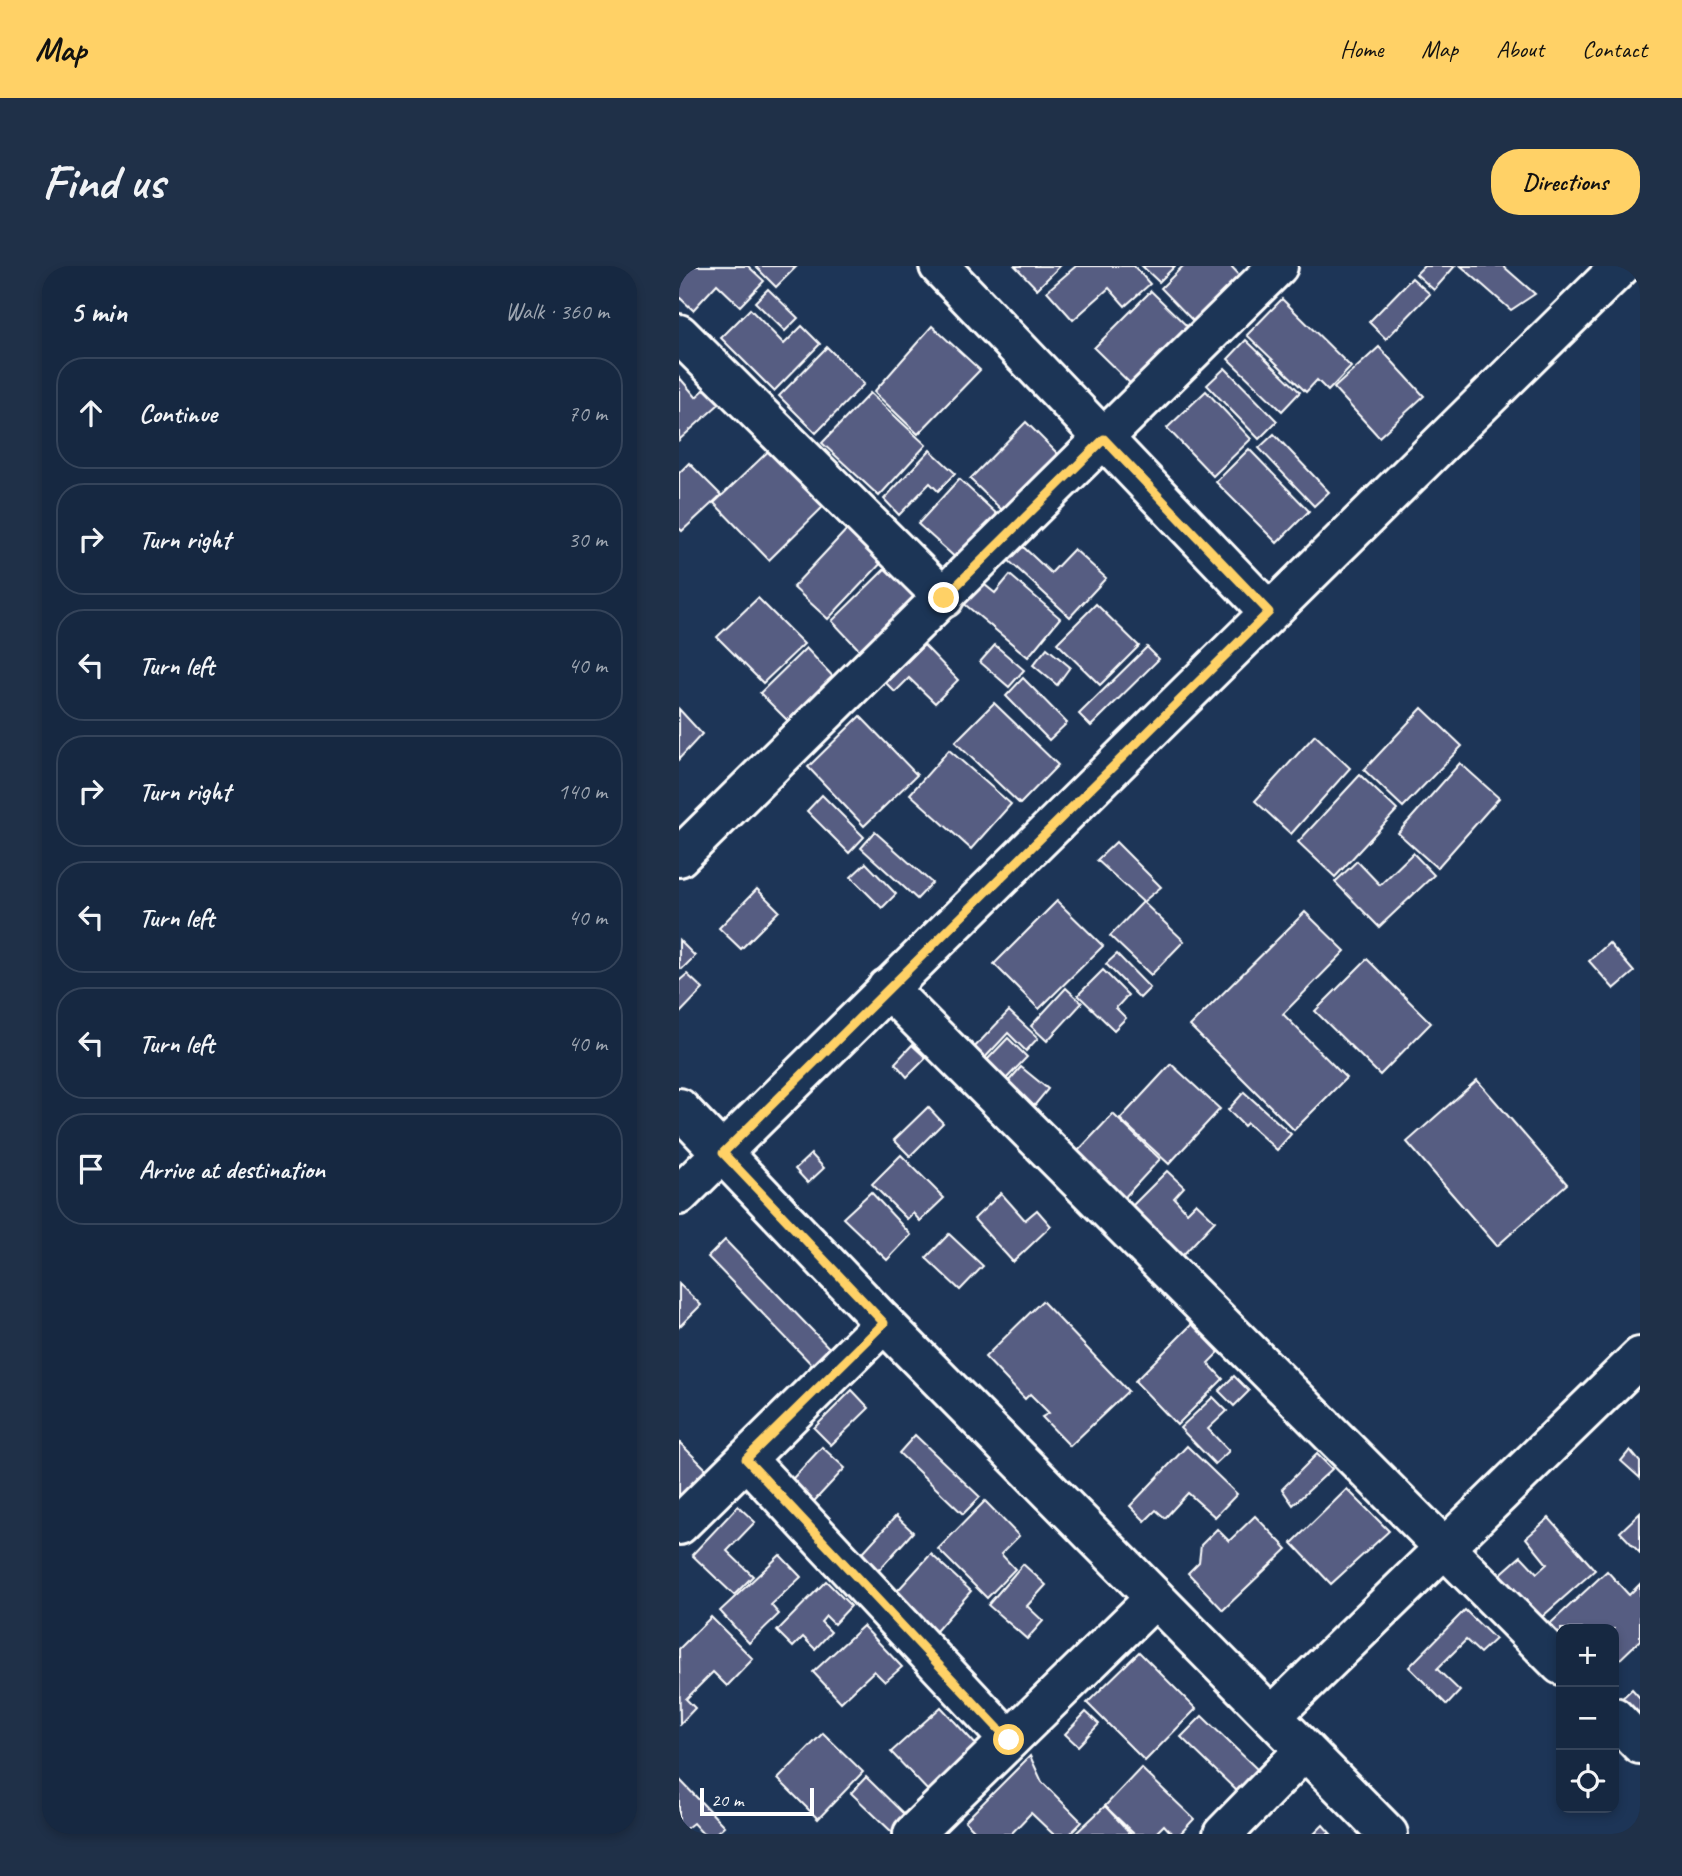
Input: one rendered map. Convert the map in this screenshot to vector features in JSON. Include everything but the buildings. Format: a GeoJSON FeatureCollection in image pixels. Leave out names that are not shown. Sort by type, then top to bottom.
{"type":"FeatureCollection","features":[{"type":"Feature","properties":{"kind":"street"},"geometry":{"type":"LineString","coordinates":[[939,266],[1269,612]]}},
{"type":"Feature","properties":{"kind":"street"},"geometry":{"type":"LineString","coordinates":[[686,835],[944,598],[1277,266]]}},
{"type":"Feature","properties":{"kind":"street"},"geometry":{"type":"LineString","coordinates":[[679,1195],[1621,266]]}},
{"type":"Feature","properties":{"kind":"street"},"geometry":{"type":"LineString","coordinates":[[679,334],[944,598]]}},
{"type":"Feature","properties":{"kind":"street"},"geometry":{"type":"LineString","coordinates":[[887,988],[1556,1660]]}},
{"type":"Feature","properties":{"kind":"street"},"geometry":{"type":"LineString","coordinates":[[679,1108],[884,1323],[1388,1834]]}},
{"type":"Feature","properties":{"kind":"street"},"geometry":{"type":"LineString","coordinates":[[679,1525],[884,1323]]}},
{"type":"Feature","properties":{"kind":"street"},"geometry":{"type":"LineString","coordinates":[[1272,1716],[1640,1357]]}},
{"type":"Feature","properties":{"kind":"street"},"geometry":{"type":"LineString","coordinates":[[746,1459],[1009,1740]]}},
{"type":"Feature","properties":{"kind":"street"},"geometry":{"type":"LineString","coordinates":[[913,1834],[1155,1598]]}},
{"type":"Feature","properties":{"kind":"street"},"geometry":{"type":"LineString","coordinates":[[1619,1722],[1640,1744]]}},
{"type":"Feature","properties":{"kind":"street"},"geometry":{"type":"LineString","coordinates":[[1223,1834],[1305,1750]]}},
{"type":"Feature","properties":{"kind":"route"},"geometry":{"type":"LineString","coordinates":[[944,598],[1104,439],[1269,612],[723,1153],[884,1323],[746,1459],[1009,1740]]}}]}
